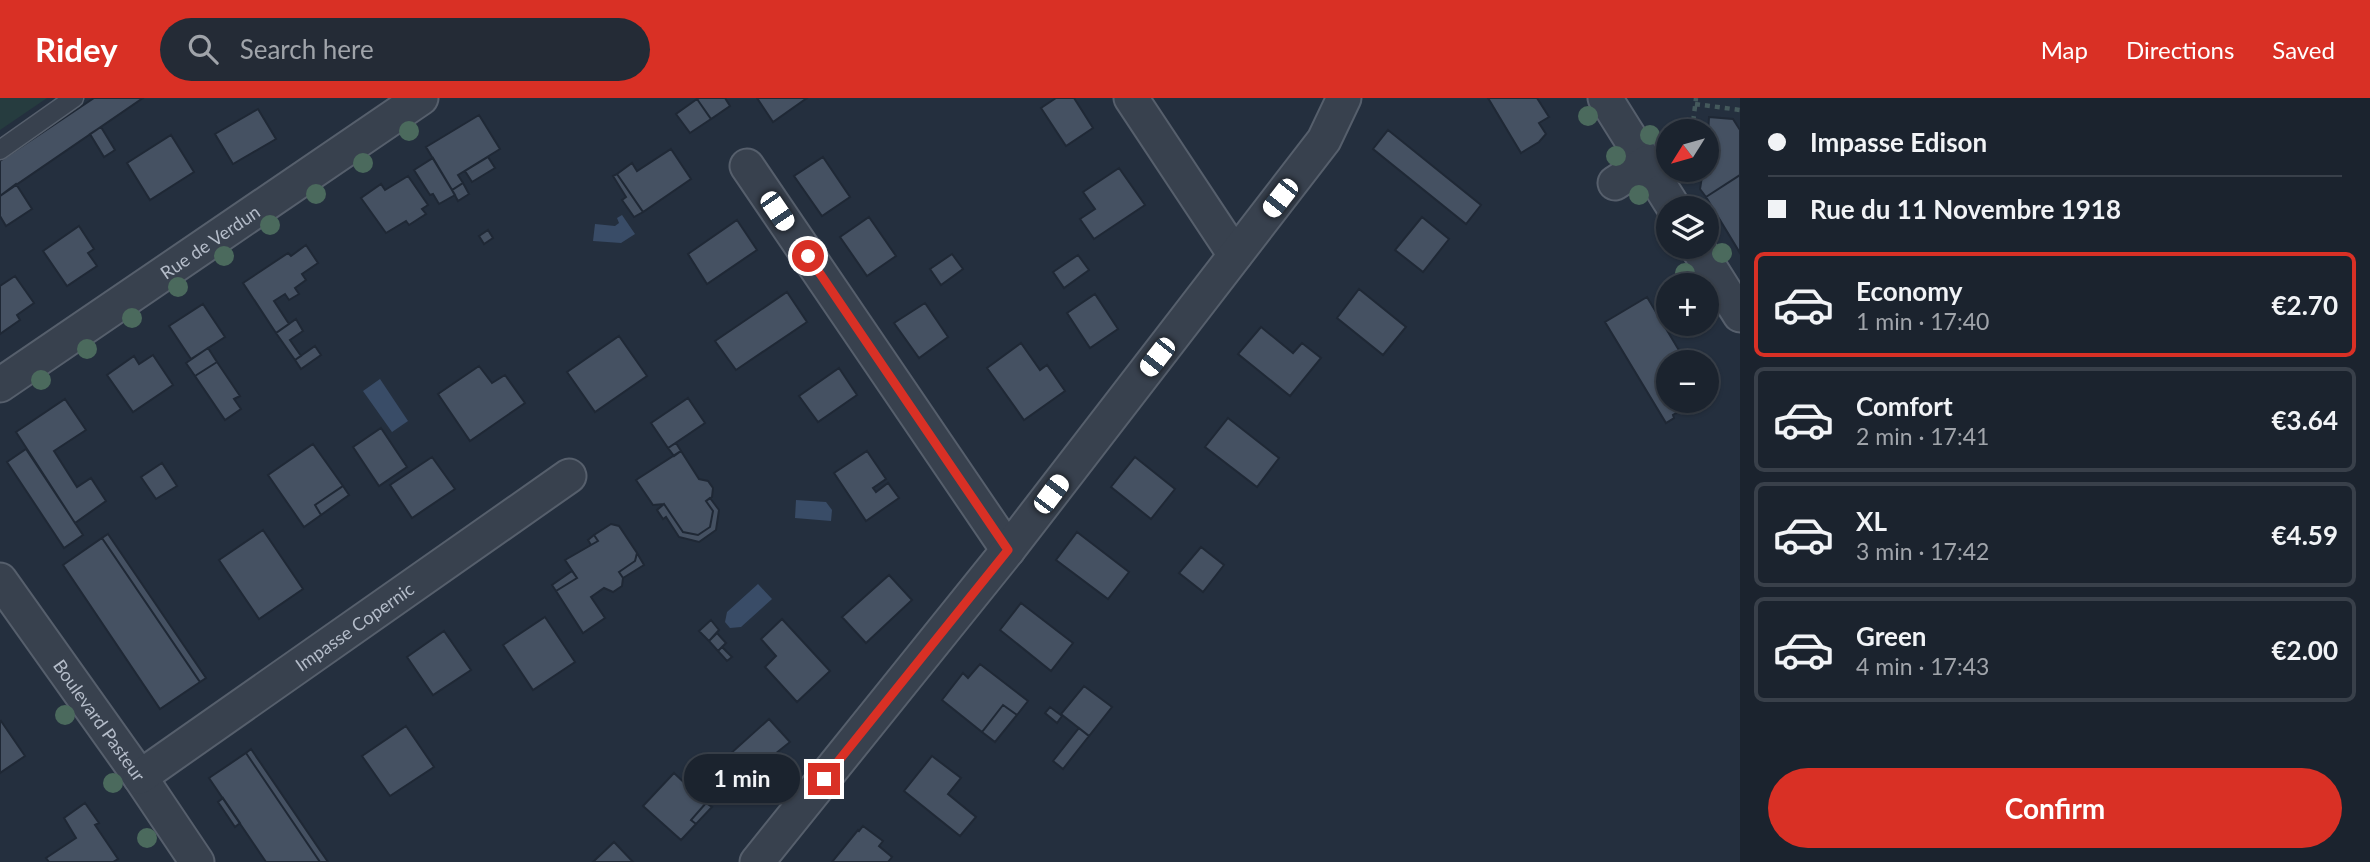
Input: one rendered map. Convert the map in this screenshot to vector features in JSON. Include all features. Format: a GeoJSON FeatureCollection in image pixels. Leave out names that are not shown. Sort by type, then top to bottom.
{"type":"FeatureCollection","features":[{"type":"Feature","properties":{"kind":"street","name":"Rue de Verdun"},"geometry":{"type":"LineString","coordinates":[[0,385],[421,98]]}},
{"type":"Feature","properties":{"kind":"street"},"geometry":{"type":"LineString","coordinates":[[1130,98],[1236,255]]}},
{"type":"Feature","properties":{"kind":"street"},"geometry":{"type":"LineString","coordinates":[[757,862],[1008,550],[1236,255],[1324,140],[1345,98]]}},
{"type":"Feature","properties":{"kind":"street"},"geometry":{"type":"LineString","coordinates":[[1605,98],[1667,196]]}},
{"type":"Feature","properties":{"kind":"street"},"geometry":{"type":"LineString","coordinates":[[1615,183],[1646,163]]}},
{"type":"Feature","properties":{"kind":"street"},"geometry":{"type":"LineString","coordinates":[[747,166],[1008,550]]}},
{"type":"Feature","properties":{"kind":"street"},"geometry":{"type":"LineString","coordinates":[[1705,259],[1740,315]]}},
{"type":"Feature","properties":{"kind":"street","name":"Impasse Copernic"},"geometry":{"type":"LineString","coordinates":[[140,776],[569,476]]}},
{"type":"Feature","properties":{"kind":"street","name":"Boulevard Pasteur"},"geometry":{"type":"LineString","coordinates":[[0,580],[140,776],[197,862]]}},
{"type":"Feature","properties":{"kind":"lane"},"geometry":{"type":"LineString","coordinates":[[0,150],[74,98]]}},
{"type":"Feature","properties":{"kind":"path"},"geometry":{"type":"LineString","coordinates":[[1693,119],[1695,101],[1740,110]]}},
{"type":"Feature","properties":{"kind":"green space"},"geometry":{"type":"Polygon","coordinates":[[[0,98],[47,98],[0,130],[0,98]]]}},
{"type":"Feature","properties":{"kind":"water"},"geometry":{"type":"Polygon","coordinates":[[[622,215],[635,234],[621,243],[593,241],[595,224],[615,226],[619,223],[617,218],[622,215]]]}},
{"type":"Feature","properties":{"kind":"water"},"geometry":{"type":"Polygon","coordinates":[[[380,379],[408,421],[392,432],[363,391],[380,379]]]}},
{"type":"Feature","properties":{"kind":"water"},"geometry":{"type":"Polygon","coordinates":[[[796,500],[826,502],[832,510],[831,521],[795,518],[796,500]]]}},
{"type":"Feature","properties":{"kind":"water"},"geometry":{"type":"Polygon","coordinates":[[[758,584],[772,599],[741,627],[730,628],[725,622],[727,612],[758,584]]]}},
{"type":"Feature","properties":{"kind":"building"},"geometry":{"type":"Polygon","coordinates":[[[94,98],[143,98],[0,196],[0,161],[94,98]]]}},
{"type":"Feature","properties":{"kind":"building"},"geometry":{"type":"Polygon","coordinates":[[[725,98],[730,106],[711,119],[697,99],[725,98]]]}},
{"type":"Feature","properties":{"kind":"building"},"geometry":{"type":"Polygon","coordinates":[[[757,98],[807,98],[773,122],[757,98]]]}},
{"type":"Feature","properties":{"kind":"building"},"geometry":{"type":"Polygon","coordinates":[[[1056,98],[1074,98],[1093,128],[1066,146],[1041,108],[1056,98]]]}},
{"type":"Feature","properties":{"kind":"building"},"geometry":{"type":"Polygon","coordinates":[[[1488,98],[1537,98],[1549,117],[1539,123],[1546,134],[1539,142],[1521,153],[1488,98]]]}},
{"type":"Feature","properties":{"kind":"building"},"geometry":{"type":"Polygon","coordinates":[[[697,99],[711,119],[690,133],[676,114],[697,99]]]}},
{"type":"Feature","properties":{"kind":"building"},"geometry":{"type":"Polygon","coordinates":[[[258,109],[276,139],[233,164],[215,134],[258,109]]]}},
{"type":"Feature","properties":{"kind":"building"},"geometry":{"type":"Polygon","coordinates":[[[479,115],[500,149],[458,175],[463,183],[452,190],[426,147],[479,115]]]}},
{"type":"Feature","properties":{"kind":"building"},"geometry":{"type":"Polygon","coordinates":[[[1709,117],[1733,119],[1740,130],[1740,175],[1705,196],[1700,189],[1701,182],[1719,182],[1719,119],[1709,117]]]}},
{"type":"Feature","properties":{"kind":"building"},"geometry":{"type":"Polygon","coordinates":[[[101,127],[115,150],[104,157],[90,134],[101,127]]]}},
{"type":"Feature","properties":{"kind":"building"},"geometry":{"type":"Polygon","coordinates":[[[1388,130],[1481,205],[1466,224],[1373,149],[1388,130]]]}},
{"type":"Feature","properties":{"kind":"building"},"geometry":{"type":"Polygon","coordinates":[[[171,135],[194,172],[150,200],[127,163],[171,135]]]}},
{"type":"Feature","properties":{"kind":"building"},"geometry":{"type":"Polygon","coordinates":[[[671,149],[691,179],[643,212],[617,174],[632,163],[637,171],[671,149]]]}},
{"type":"Feature","properties":{"kind":"building"},"geometry":{"type":"Polygon","coordinates":[[[488,157],[495,168],[472,182],[465,171],[488,157]]]}},
{"type":"Feature","properties":{"kind":"building"},"geometry":{"type":"Polygon","coordinates":[[[823,157],[850,197],[822,216],[794,176],[823,157]]]}},
{"type":"Feature","properties":{"kind":"building"},"geometry":{"type":"Polygon","coordinates":[[[433,158],[455,195],[439,204],[414,170],[433,158]]]}},
{"type":"Feature","properties":{"kind":"building"},"geometry":{"type":"Polygon","coordinates":[[[1119,168],[1145,205],[1094,239],[1080,219],[1095,209],[1083,192],[1119,168]]]}},
{"type":"Feature","properties":{"kind":"building"},"geometry":{"type":"Polygon","coordinates":[[[617,174],[643,212],[634,217],[622,200],[626,197],[613,176],[617,174]]]}},
{"type":"Feature","properties":{"kind":"building"},"geometry":{"type":"Polygon","coordinates":[[[1740,175],[1740,253],[1719,218],[1719,196],[1708,196],[1740,175]]]}},
{"type":"Feature","properties":{"kind":"building"},"geometry":{"type":"Polygon","coordinates":[[[408,176],[428,205],[422,209],[426,214],[409,225],[406,221],[386,233],[361,198],[381,184],[385,190],[408,176]]]}},
{"type":"Feature","properties":{"kind":"building"},"geometry":{"type":"Polygon","coordinates":[[[463,183],[469,194],[458,201],[452,190],[463,183]]]}},
{"type":"Feature","properties":{"kind":"building"},"geometry":{"type":"Polygon","coordinates":[[[16,184],[32,209],[6,226],[0,216],[0,196],[16,184]]]}},
{"type":"Feature","properties":{"kind":"building"},"geometry":{"type":"Polygon","coordinates":[[[869,217],[896,256],[867,276],[840,237],[869,217]]]}},
{"type":"Feature","properties":{"kind":"building"},"geometry":{"type":"Polygon","coordinates":[[[1422,217],[1449,239],[1423,272],[1395,250],[1422,217]]]}},
{"type":"Feature","properties":{"kind":"building"},"geometry":{"type":"Polygon","coordinates":[[[737,220],[757,250],[707,284],[688,254],[737,220]]]}},
{"type":"Feature","properties":{"kind":"building"},"geometry":{"type":"Polygon","coordinates":[[[79,226],[94,249],[88,253],[97,266],[67,286],[43,251],[79,226]]]}},
{"type":"Feature","properties":{"kind":"building"},"geometry":{"type":"Polygon","coordinates":[[[488,230],[493,238],[484,244],[479,236],[488,230]]]}},
{"type":"Feature","properties":{"kind":"building"},"geometry":{"type":"Polygon","coordinates":[[[306,245],[318,263],[302,274],[306,280],[295,288],[299,294],[289,300],[285,294],[274,301],[289,324],[276,333],[243,283],[288,253],[291,256],[306,245]]]}},
{"type":"Feature","properties":{"kind":"building"},"geometry":{"type":"Polygon","coordinates":[[[952,254],[963,269],[941,285],[930,269],[952,254]]]}},
{"type":"Feature","properties":{"kind":"building"},"geometry":{"type":"Polygon","coordinates":[[[1078,255],[1089,270],[1064,288],[1053,272],[1078,255]]]}},
{"type":"Feature","properties":{"kind":"building"},"geometry":{"type":"Polygon","coordinates":[[[15,276],[34,303],[17,315],[20,320],[0,334],[0,286],[15,276]]]}},
{"type":"Feature","properties":{"kind":"building"},"geometry":{"type":"Polygon","coordinates":[[[1359,289],[1406,327],[1383,355],[1337,318],[1359,289]]]}},
{"type":"Feature","properties":{"kind":"building"},"geometry":{"type":"Polygon","coordinates":[[[787,292],[807,322],[736,370],[715,341],[787,292]]]}},
{"type":"Feature","properties":{"kind":"building"},"geometry":{"type":"Polygon","coordinates":[[[1095,294],[1118,329],[1090,348],[1067,313],[1095,294]]]}},
{"type":"Feature","properties":{"kind":"building"},"geometry":{"type":"Polygon","coordinates":[[[1647,297],[1656,312],[1656,336],[1670,336],[1679,350],[1656,350],[1656,406],[1605,322],[1647,297]]]}},
{"type":"Feature","properties":{"kind":"building"},"geometry":{"type":"Polygon","coordinates":[[[925,303],[948,337],[919,358],[894,323],[925,303]]]}},
{"type":"Feature","properties":{"kind":"building"},"geometry":{"type":"Polygon","coordinates":[[[203,304],[225,337],[191,359],[169,326],[203,304]]]}},
{"type":"Feature","properties":{"kind":"building"},"geometry":{"type":"Polygon","coordinates":[[[296,319],[303,331],[290,340],[301,356],[295,360],[276,333],[296,319]]]}},
{"type":"Feature","properties":{"kind":"building"},"geometry":{"type":"Polygon","coordinates":[[[1261,327],[1293,353],[1302,343],[1321,358],[1290,396],[1238,354],[1261,327]]]}},
{"type":"Feature","properties":{"kind":"building"},"geometry":{"type":"Polygon","coordinates":[[[619,336],[647,376],[595,412],[567,372],[619,336]]]}},
{"type":"Feature","properties":{"kind":"building"},"geometry":{"type":"Polygon","coordinates":[[[1021,343],[1040,370],[1047,365],[1065,391],[1024,420],[987,368],[1021,343]]]}},
{"type":"Feature","properties":{"kind":"building"},"geometry":{"type":"Polygon","coordinates":[[[315,346],[321,355],[301,369],[295,360],[315,346]]]}},
{"type":"Feature","properties":{"kind":"building"},"geometry":{"type":"Polygon","coordinates":[[[208,348],[217,362],[195,376],[186,363],[208,348]]]}},
{"type":"Feature","properties":{"kind":"building"},"geometry":{"type":"Polygon","coordinates":[[[153,355],[173,385],[133,412],[107,375],[134,356],[139,364],[153,355]]]}},
{"type":"Feature","properties":{"kind":"building"},"geometry":{"type":"Polygon","coordinates":[[[217,362],[240,396],[234,399],[241,409],[225,420],[195,376],[217,362]]]}},
{"type":"Feature","properties":{"kind":"building"},"geometry":{"type":"Polygon","coordinates":[[[479,366],[492,383],[505,375],[525,403],[470,441],[438,394],[479,366]]]}},
{"type":"Feature","properties":{"kind":"building"},"geometry":{"type":"Polygon","coordinates":[[[839,368],[857,395],[818,422],[799,396],[839,368]]]}},
{"type":"Feature","properties":{"kind":"building"},"geometry":{"type":"Polygon","coordinates":[[[688,398],[705,423],[668,448],[651,423],[688,398]]]}},
{"type":"Feature","properties":{"kind":"building"},"geometry":{"type":"Polygon","coordinates":[[[65,399],[86,430],[54,451],[77,487],[91,478],[106,501],[75,523],[16,432],[65,399]]]}},
{"type":"Feature","properties":{"kind":"building"},"geometry":{"type":"Polygon","coordinates":[[[1660,413],[1676,413],[1673,415],[1674,418],[1666,423],[1660,413]]]}},
{"type":"Feature","properties":{"kind":"building"},"geometry":{"type":"Polygon","coordinates":[[[1228,418],[1279,458],[1257,487],[1205,447],[1228,418]]]}},
{"type":"Feature","properties":{"kind":"building"},"geometry":{"type":"Polygon","coordinates":[[[381,428],[407,467],[379,486],[353,447],[381,428]]]}},
{"type":"Feature","properties":{"kind":"building"},"geometry":{"type":"Polygon","coordinates":[[[676,443],[681,451],[674,456],[668,448],[676,443]]]}},
{"type":"Feature","properties":{"kind":"building"},"geometry":{"type":"Polygon","coordinates":[[[313,444],[343,486],[315,505],[321,515],[304,527],[268,475],[313,444]]]}},
{"type":"Feature","properties":{"kind":"building"},"geometry":{"type":"Polygon","coordinates":[[[26,449],[83,535],[64,548],[7,462],[26,449]]]}},
{"type":"Feature","properties":{"kind":"building"},"geometry":{"type":"Polygon","coordinates":[[[681,451],[699,479],[708,481],[713,488],[712,497],[706,501],[713,511],[710,527],[698,535],[683,532],[664,504],[653,505],[636,480],[681,451]]]}},
{"type":"Feature","properties":{"kind":"building"},"geometry":{"type":"Polygon","coordinates":[[[867,451],[886,479],[873,488],[876,492],[888,483],[899,498],[866,521],[834,473],[867,451]]]}},
{"type":"Feature","properties":{"kind":"building"},"geometry":{"type":"Polygon","coordinates":[[[432,457],[455,489],[412,518],[390,485],[432,457]]]}},
{"type":"Feature","properties":{"kind":"building"},"geometry":{"type":"Polygon","coordinates":[[[1135,457],[1175,489],[1151,519],[1111,487],[1135,457]]]}},
{"type":"Feature","properties":{"kind":"building"},"geometry":{"type":"Polygon","coordinates":[[[162,463],[177,486],[156,499],[141,477],[162,463]]]}},
{"type":"Feature","properties":{"kind":"building"},"geometry":{"type":"Polygon","coordinates":[[[343,486],[349,495],[321,515],[315,505],[343,486]]]}},
{"type":"Feature","properties":{"kind":"building"},"geometry":{"type":"Polygon","coordinates":[[[710,498],[719,510],[716,530],[699,542],[679,537],[666,517],[663,519],[657,510],[664,504],[683,532],[698,535],[710,527],[713,511],[706,501],[710,498]]]}},
{"type":"Feature","properties":{"kind":"building"},"geometry":{"type":"Polygon","coordinates":[[[611,524],[619,526],[637,553],[635,561],[619,572],[623,578],[622,586],[613,592],[604,588],[591,597],[605,618],[583,633],[556,591],[577,578],[565,560],[598,541],[594,535],[611,524]]]}},
{"type":"Feature","properties":{"kind":"building"},"geometry":{"type":"Polygon","coordinates":[[[263,530],[303,589],[259,619],[219,560],[263,530]]]}},
{"type":"Feature","properties":{"kind":"building"},"geometry":{"type":"Polygon","coordinates":[[[1077,532],[1129,572],[1108,599],[1056,560],[1077,532]]]}},
{"type":"Feature","properties":{"kind":"building"},"geometry":{"type":"Polygon","coordinates":[[[108,534],[206,678],[200,682],[102,538],[108,534]]]}},
{"type":"Feature","properties":{"kind":"building"},"geometry":{"type":"Polygon","coordinates":[[[594,535],[598,541],[591,545],[588,540],[594,535]]]}},
{"type":"Feature","properties":{"kind":"building"},"geometry":{"type":"Polygon","coordinates":[[[102,538],[200,682],[160,709],[63,565],[102,538]]]}},
{"type":"Feature","properties":{"kind":"building"},"geometry":{"type":"Polygon","coordinates":[[[1201,547],[1224,565],[1203,592],[1179,573],[1201,547]]]}},
{"type":"Feature","properties":{"kind":"building"},"geometry":{"type":"Polygon","coordinates":[[[637,553],[644,565],[623,578],[619,572],[635,561],[637,553]]]}},
{"type":"Feature","properties":{"kind":"building"},"geometry":{"type":"Polygon","coordinates":[[[572,571],[577,578],[556,591],[552,585],[572,571]]]}},
{"type":"Feature","properties":{"kind":"building"},"geometry":{"type":"Polygon","coordinates":[[[889,575],[912,600],[866,643],[842,617],[889,575]]]}},
{"type":"Feature","properties":{"kind":"building"},"geometry":{"type":"Polygon","coordinates":[[[1021,603],[1073,643],[1051,671],[1000,630],[1021,603]]]}},
{"type":"Feature","properties":{"kind":"building"},"geometry":{"type":"Polygon","coordinates":[[[545,617],[575,662],[533,690],[503,645],[545,617]]]}},
{"type":"Feature","properties":{"kind":"building"},"geometry":{"type":"Polygon","coordinates":[[[782,619],[830,671],[797,702],[765,667],[776,656],[761,639],[782,619]]]}},
{"type":"Feature","properties":{"kind":"building"},"geometry":{"type":"Polygon","coordinates":[[[711,620],[719,630],[709,641],[699,631],[711,620]]]}},
{"type":"Feature","properties":{"kind":"building"},"geometry":{"type":"Polygon","coordinates":[[[444,631],[471,670],[433,695],[407,657],[444,631]]]}},
{"type":"Feature","properties":{"kind":"building"},"geometry":{"type":"Polygon","coordinates":[[[717,633],[726,643],[718,651],[709,641],[717,633]]]}},
{"type":"Feature","properties":{"kind":"building"},"geometry":{"type":"Polygon","coordinates":[[[722,647],[732,657],[727,661],[718,651],[722,647]]]}},
{"type":"Feature","properties":{"kind":"building"},"geometry":{"type":"Polygon","coordinates":[[[980,664],[1028,701],[1017,715],[1003,705],[982,732],[942,700],[963,673],[968,678],[980,664]]]}},
{"type":"Feature","properties":{"kind":"building"},"geometry":{"type":"Polygon","coordinates":[[[1084,686],[1112,707],[1089,736],[1061,714],[1084,686]]]}},
{"type":"Feature","properties":{"kind":"building"},"geometry":{"type":"Polygon","coordinates":[[[1003,705],[1017,715],[995,742],[982,732],[1003,705]]]}},
{"type":"Feature","properties":{"kind":"building"},"geometry":{"type":"Polygon","coordinates":[[[1050,707],[1062,716],[1057,723],[1045,713],[1050,707]]]}},
{"type":"Feature","properties":{"kind":"building"},"geometry":{"type":"Polygon","coordinates":[[[769,719],[790,742],[775,754],[779,758],[742,789],[719,764],[769,719]]]}},
{"type":"Feature","properties":{"kind":"building"},"geometry":{"type":"Polygon","coordinates":[[[0,722],[25,756],[0,773],[0,722]]]}},
{"type":"Feature","properties":{"kind":"building"},"geometry":{"type":"Polygon","coordinates":[[[406,726],[434,767],[390,796],[362,756],[406,726]]]}},
{"type":"Feature","properties":{"kind":"building"},"geometry":{"type":"Polygon","coordinates":[[[1079,728],[1089,736],[1063,769],[1053,761],[1079,728]]]}},
{"type":"Feature","properties":{"kind":"building"},"geometry":{"type":"Polygon","coordinates":[[[251,749],[328,862],[320,862],[246,753],[251,749]]]}},
{"type":"Feature","properties":{"kind":"building"},"geometry":{"type":"Polygon","coordinates":[[[246,753],[320,862],[266,862],[209,778],[246,753]]]}},
{"type":"Feature","properties":{"kind":"building"},"geometry":{"type":"Polygon","coordinates":[[[932,756],[961,778],[948,794],[976,817],[960,836],[904,791],[932,756]]]}},
{"type":"Feature","properties":{"kind":"building"},"geometry":{"type":"Polygon","coordinates":[[[674,773],[706,803],[691,820],[696,824],[681,840],[643,806],[674,773]]]}},
{"type":"Feature","properties":{"kind":"building"},"geometry":{"type":"Polygon","coordinates":[[[223,798],[240,823],[235,827],[218,802],[223,798]]]}},
{"type":"Feature","properties":{"kind":"building"},"geometry":{"type":"Polygon","coordinates":[[[85,803],[99,823],[95,825],[118,859],[113,862],[49,862],[46,858],[76,838],[64,818],[85,803]]]}},
{"type":"Feature","properties":{"kind":"building"},"geometry":{"type":"Polygon","coordinates":[[[706,803],[712,807],[696,824],[691,820],[706,803]]]}},
{"type":"Feature","properties":{"kind":"building"},"geometry":{"type":"Polygon","coordinates":[[[863,826],[883,841],[879,846],[892,857],[888,862],[832,862],[858,830],[863,826]]]}},
{"type":"Feature","properties":{"kind":"building"},"geometry":{"type":"Polygon","coordinates":[[[614,842],[633,862],[593,862],[614,842]]]}},
{"type":"Feature","properties":{"kind":"route"},"geometry":{"type":"LineString","coordinates":[[808,256],[1008,550],[824,779]]}}]}
